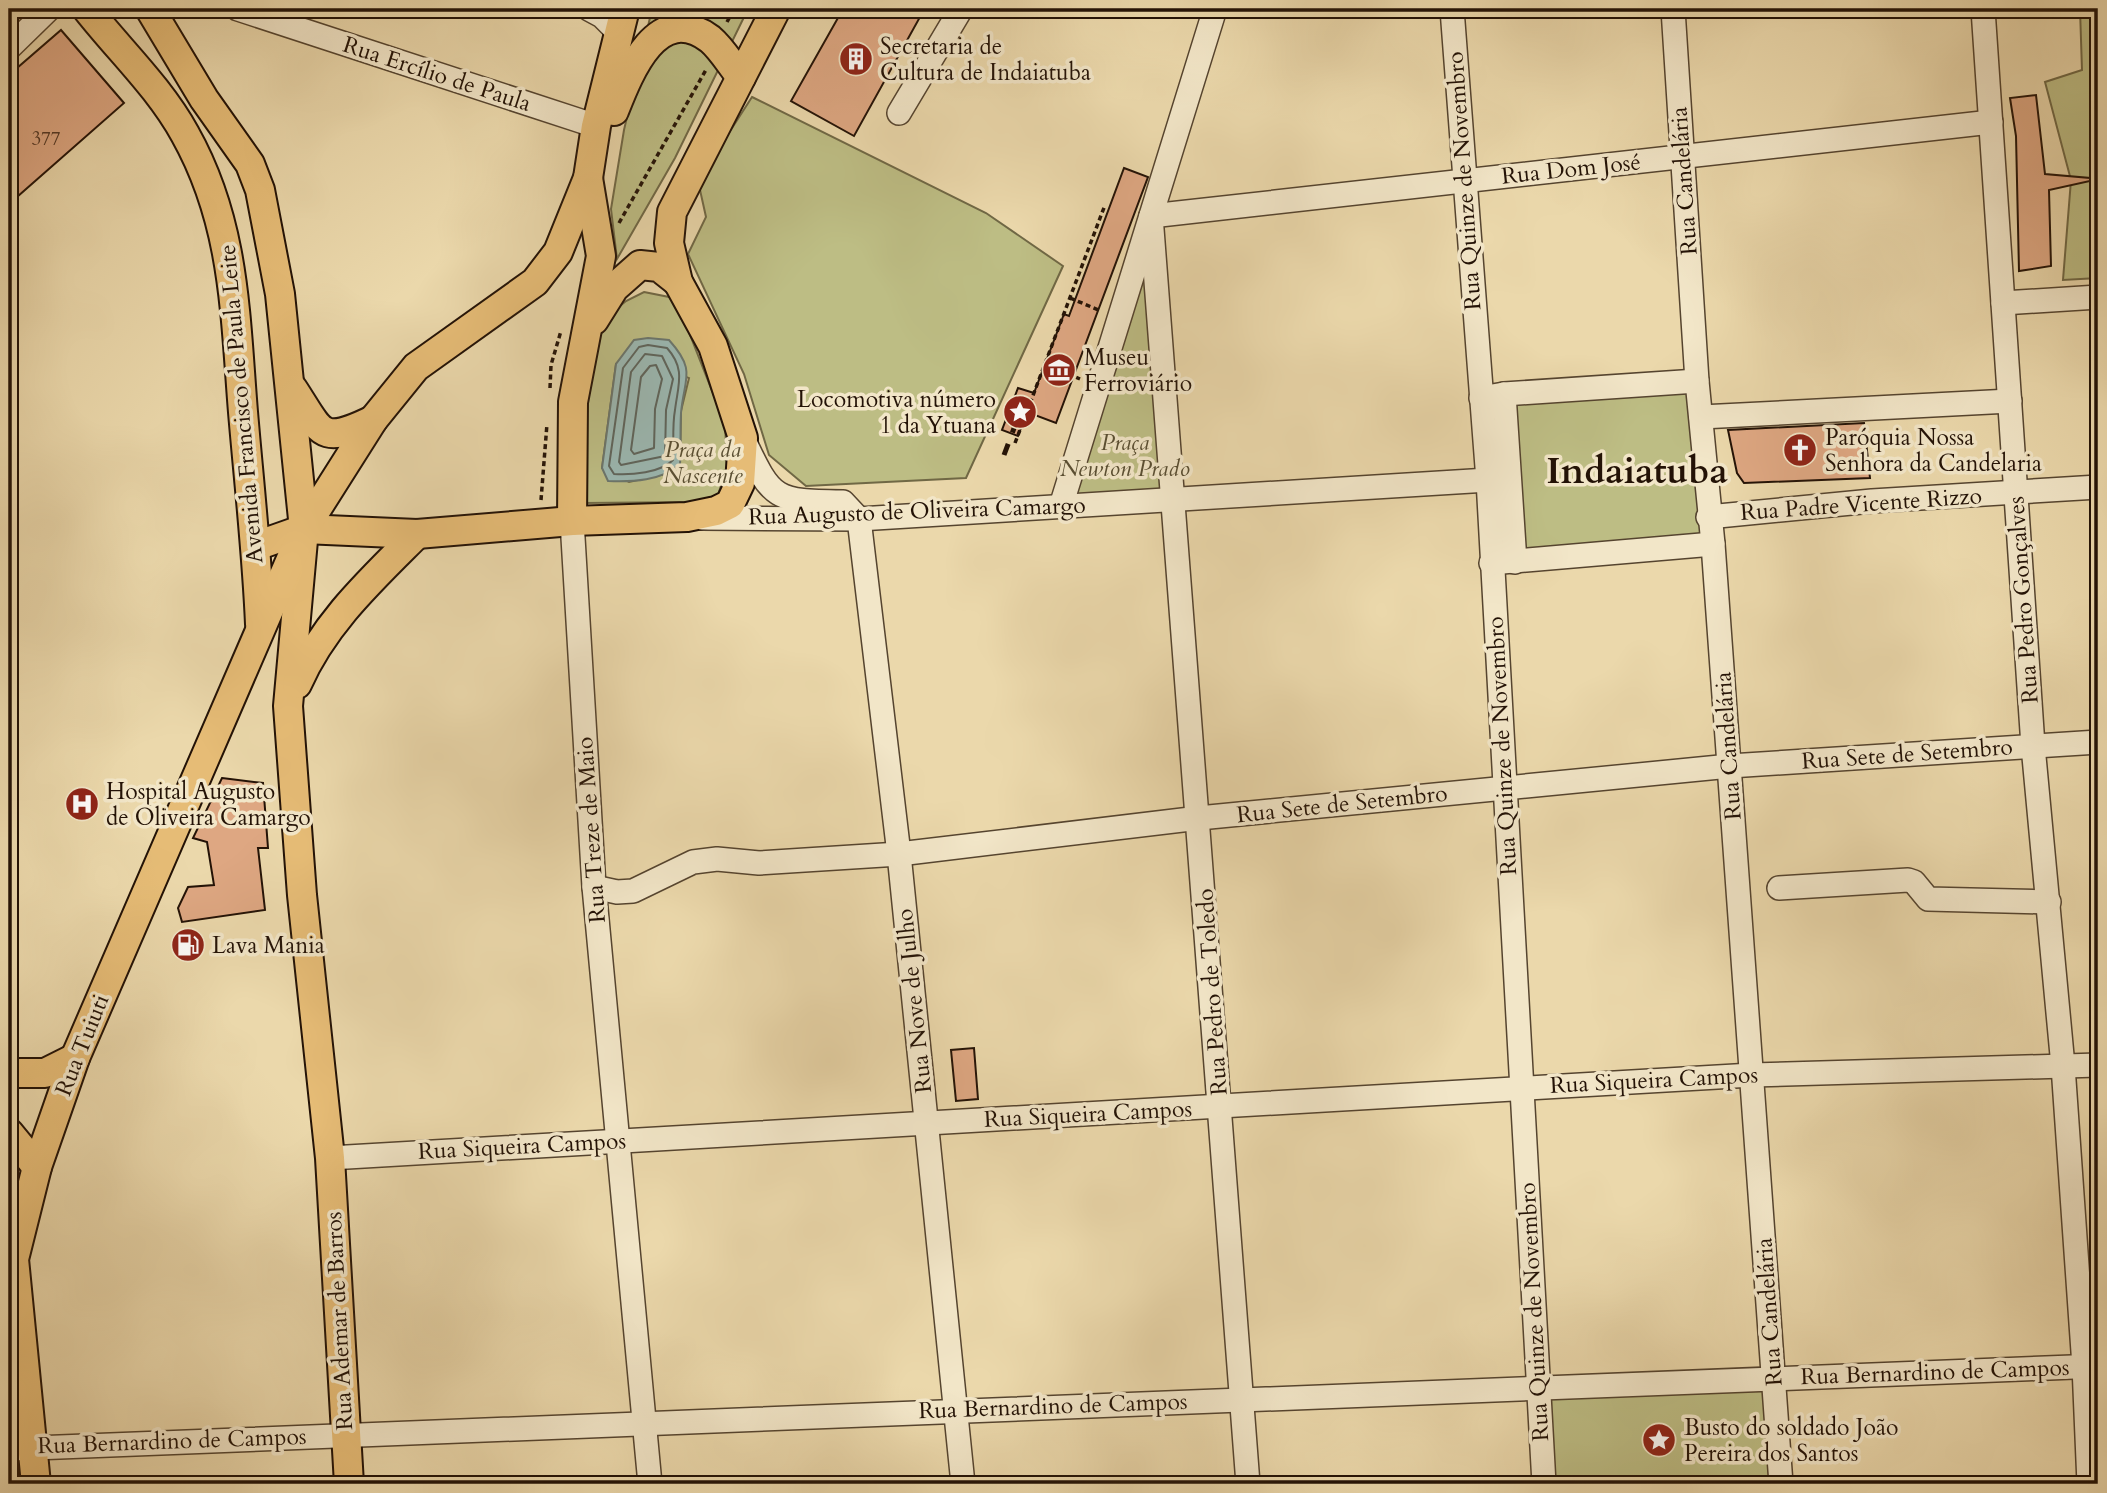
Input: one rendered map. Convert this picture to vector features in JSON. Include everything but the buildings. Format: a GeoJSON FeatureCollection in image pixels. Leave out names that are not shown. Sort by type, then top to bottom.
{"type":"FeatureCollection","features":[{"type":"Feature","properties":{"kind":"main road","name":"Avenida Francisco de Paula Leite"},"geometry":{"type":"LineString","coordinates":[[87,9],[144,73],[185,132],[202,167],[225,230],[235,293],[256,546],[260,631]]}},
{"type":"Feature","properties":{"kind":"main road"},"geometry":{"type":"LineString","coordinates":[[131,9],[204,99]]}},
{"type":"Feature","properties":{"kind":"main road","name":"Avenida Francisco de Paula Leite"},"geometry":{"type":"LineString","coordinates":[[150,9],[204,99],[250,164],[261,190],[280,294],[304,530],[288,706],[302,895],[330,1158]]}},
{"type":"Feature","properties":{"kind":"main road"},"geometry":{"type":"LineString","coordinates":[[678,282],[669,243],[672,212],[776,9]]}},
{"type":"Feature","properties":{"kind":"main road"},"geometry":{"type":"LineString","coordinates":[[588,178],[596,126],[622,21]]}},
{"type":"Feature","properties":{"kind":"main road"},"geometry":{"type":"LineString","coordinates":[[588,178],[625,84],[654,33],[667,27],[686,26],[701,32],[713,41],[741,77]]}},
{"type":"Feature","properties":{"kind":"main road","name":"Rua Treze de Maio"},"geometry":{"type":"LineString","coordinates":[[572,521],[573,402],[601,256],[588,178]]}},
{"type":"Feature","properties":{"kind":"main road","name":"Rua Tuiuti"},"geometry":{"type":"LineString","coordinates":[[36,1484],[21,1448],[14,1259],[37,1167],[75,1058],[304,530],[373,420],[416,367],[535,282],[558,252],[588,178]]}},
{"type":"Feature","properties":{"kind":"main road"},"geometry":{"type":"LineString","coordinates":[[586,334],[614,288],[640,265],[659,267],[678,282],[694,305],[713,346],[743,438],[740,484],[730,504],[687,517]]}},
{"type":"Feature","properties":{"kind":"main road"},"geometry":{"type":"LineString","coordinates":[[290,384],[316,427],[330,435],[347,432],[373,420]]}},
{"type":"Feature","properties":{"kind":"main road","name":"Rua Augusto de Oliveira Camargo"},"geometry":{"type":"LineString","coordinates":[[304,530],[417,534],[572,521],[687,517]]}},
{"type":"Feature","properties":{"kind":"main road"},"geometry":{"type":"LineString","coordinates":[[256,546],[304,530]]}},
{"type":"Feature","properties":{"kind":"main road"},"geometry":{"type":"LineString","coordinates":[[288,706],[306,664],[336,618],[417,534]]}},
{"type":"Feature","properties":{"kind":"main road"},"geometry":{"type":"LineString","coordinates":[[9,1073],[45,1073],[75,1058]]}},
{"type":"Feature","properties":{"kind":"main road"},"geometry":{"type":"LineString","coordinates":[[9,1133],[37,1167]]}},
{"type":"Feature","properties":{"kind":"main road","name":"Rua Ademar de Barros"},"geometry":{"type":"LineString","coordinates":[[330,1158],[349,1484]]}},
{"type":"Feature","properties":{"kind":"street"},"geometry":{"type":"LineString","coordinates":[[9,47],[49,9]]}},
{"type":"Feature","properties":{"kind":"street","name":"Rua Ercílio de Paula"},"geometry":{"type":"LineString","coordinates":[[239,9],[596,126]]}},
{"type":"Feature","properties":{"kind":"street"},"geometry":{"type":"LineString","coordinates":[[589,9],[602,16],[622,21]]}},
{"type":"Feature","properties":{"kind":"street"},"geometry":{"type":"LineString","coordinates":[[899,113],[961,9]]}},
{"type":"Feature","properties":{"kind":"street"},"geometry":{"type":"LineString","coordinates":[[1060,506],[1214,9]]}},
{"type":"Feature","properties":{"kind":"street","name":"Rua Quinze de Novembro"},"geometry":{"type":"LineString","coordinates":[[1451,9],[1488,480],[1544,1484]]}},
{"type":"Feature","properties":{"kind":"street","name":"Rua Candelária"},"geometry":{"type":"LineString","coordinates":[[1673,9],[1697,381],[1708,517],[1713,544],[1782,1484]]}},
{"type":"Feature","properties":{"kind":"street","name":"Rua Pedro Gonçalves"},"geometry":{"type":"LineString","coordinates":[[1983,9],[2033,746],[2091,1366],[2089,1484]]}},
{"type":"Feature","properties":{"kind":"street","name":"Rua Dom José"},"geometry":{"type":"LineString","coordinates":[[1151,216],[1991,122]]}},
{"type":"Feature","properties":{"kind":"street"},"geometry":{"type":"LineString","coordinates":[[1151,216],[1174,499]]}},
{"type":"Feature","properties":{"kind":"street"},"geometry":{"type":"LineString","coordinates":[[2003,303],[2098,297]]}},
{"type":"Feature","properties":{"kind":"street"},"geometry":{"type":"LineString","coordinates":[[1481,398],[1504,394],[1697,381]]}},
{"type":"Feature","properties":{"kind":"street"},"geometry":{"type":"LineString","coordinates":[[1504,394],[1515,562]]}},
{"type":"Feature","properties":{"kind":"street"},"geometry":{"type":"LineString","coordinates":[[1701,418],[2010,401]]}},
{"type":"Feature","properties":{"kind":"street"},"geometry":{"type":"LineString","coordinates":[[743,438],[762,479],[775,491],[792,501],[843,502],[859,519]]}},
{"type":"Feature","properties":{"kind":"street","name":"Rua Augusto de Oliveira Camargo"},"geometry":{"type":"LineString","coordinates":[[687,517],[859,519],[1488,480]]}},
{"type":"Feature","properties":{"kind":"street","name":"Rua Padre Vicente Rizzo"},"geometry":{"type":"LineString","coordinates":[[1708,517],[1872,501],[2098,487]]}},
{"type":"Feature","properties":{"kind":"street","name":"Rua Pedro de Toledo"},"geometry":{"type":"LineString","coordinates":[[1174,499],[1248,1484]]}},
{"type":"Feature","properties":{"kind":"street","name":"Rua Nove de Julho"},"geometry":{"type":"LineString","coordinates":[[859,519],[899,854],[963,1484]]}},
{"type":"Feature","properties":{"kind":"street","name":"Rua Treze de Maio"},"geometry":{"type":"LineString","coordinates":[[572,521],[594,887],[650,1484]]}},
{"type":"Feature","properties":{"kind":"street"},"geometry":{"type":"LineString","coordinates":[[1491,563],[1713,544]]}},
{"type":"Feature","properties":{"kind":"street","name":"Rua Sete de Setembro"},"geometry":{"type":"LineString","coordinates":[[594,887],[617,892],[633,891],[693,862],[717,859],[759,863],[899,854],[1199,818],[1505,787],[1730,766],[2098,742]]}},
{"type":"Feature","properties":{"kind":"street"},"geometry":{"type":"LineString","coordinates":[[1779,888],[1908,880],[1914,882],[1928,899],[2049,902]]}},
{"type":"Feature","properties":{"kind":"street","name":"Rua Siqueira Campos"},"geometry":{"type":"LineString","coordinates":[[330,1158],[1522,1087],[1752,1075],[2098,1065]]}},
{"type":"Feature","properties":{"kind":"street","name":"Rua Bernardino de Campos"},"geometry":{"type":"LineString","coordinates":[[21,1448],[2091,1366]]}},
{"type":"Feature","properties":{"kind":"path"},"geometry":{"type":"LineString","coordinates":[[1015,443],[1105,205]]}},
{"type":"Feature","properties":{"kind":"path"},"geometry":{"type":"LineString","coordinates":[[1070,298],[1119,318]]}},
{"type":"Feature","properties":{"kind":"path"},"geometry":{"type":"LineString","coordinates":[[1045,364],[1098,386]]}},
{"type":"Feature","properties":{"kind":"green space"},"geometry":{"type":"Polygon","coordinates":[[[652,9],[748,9],[675,158],[617,259],[611,209],[624,130],[652,9]]]}},
{"type":"Feature","properties":{"kind":"green space"},"geometry":{"type":"Polygon","coordinates":[[[2080,9],[2098,9],[2098,278],[2063,280],[2071,180],[2045,82],[2082,70],[2080,9]]]}},
{"type":"Feature","properties":{"kind":"green space"},"geometry":{"type":"Polygon","coordinates":[[[752,97],[986,213],[1063,266],[966,478],[806,486],[769,455],[744,374],[688,254],[706,217],[698,181],[752,97]]]}},
{"type":"Feature","properties":{"kind":"green space","name":"Praça Newton Prado"},"geometry":{"type":"Polygon","coordinates":[[[1151,216],[1174,499],[1061,506],[1151,216]]]}},
{"type":"Feature","properties":{"kind":"green space","name":"Praça da Nascente"},"geometry":{"type":"Polygon","coordinates":[[[644,292],[669,297],[681,312],[725,424],[727,466],[718,495],[694,502],[584,503],[586,334],[626,301],[644,292]],[[627,354],[616,364],[602,468],[629,482],[670,473],[680,464],[681,411],[689,378],[627,354]]]}},
{"type":"Feature","properties":{"kind":"green space"},"geometry":{"type":"Polygon","coordinates":[[[1697,381],[1713,544],[1515,562],[1504,394],[1697,381]]]}},
{"type":"Feature","properties":{"kind":"green space"},"geometry":{"type":"Polygon","coordinates":[[[1774,1378],[1781,1484],[1544,1484],[1539,1388],[1774,1378]]]}},
{"type":"Feature","properties":{"kind":"water"},"geometry":{"type":"Polygon","coordinates":[[[634,340],[669,340],[686,367],[681,413],[680,464],[656,477],[637,481],[608,481],[602,468],[616,364],[634,340]]]}},
{"type":"Feature","properties":{"kind":"railway"},"geometry":{"type":"LineString","coordinates":[[1004,455],[1020,412]]}},
{"type":"Feature","properties":{"kind":"place","name":"Secretaria de Cultura de Indaiatuba"},"geometry":{"type":"Point","coordinates":[856,59]}},
{"type":"Feature","properties":{"kind":"place","name":"Museu Ferroviário"},"geometry":{"type":"Point","coordinates":[1059,370]}},
{"type":"Feature","properties":{"kind":"place","name":"Locomotiva número 1 da Ytuana"},"geometry":{"type":"Point","coordinates":[1020,412]}},
{"type":"Feature","properties":{"kind":"place","name":"Paróquia Nossa Senhora da Candelaria"},"geometry":{"type":"Point","coordinates":[1800,450]}},
{"type":"Feature","properties":{"kind":"place","name":"Hospital Augusto de Oliveira Camargo"},"geometry":{"type":"Point","coordinates":[82,804]}},
{"type":"Feature","properties":{"kind":"place","name":"Lava Mania"},"geometry":{"type":"Point","coordinates":[188,945]}},
{"type":"Feature","properties":{"kind":"place","name":"Busto do soldado João Pereira dos Santos"},"geometry":{"type":"Point","coordinates":[1659,1440]}},
{"type":"Feature","properties":{"kind":"district","name":"Indaiatuba"},"geometry":{"type":"Point","coordinates":[1637,471]}}]}
